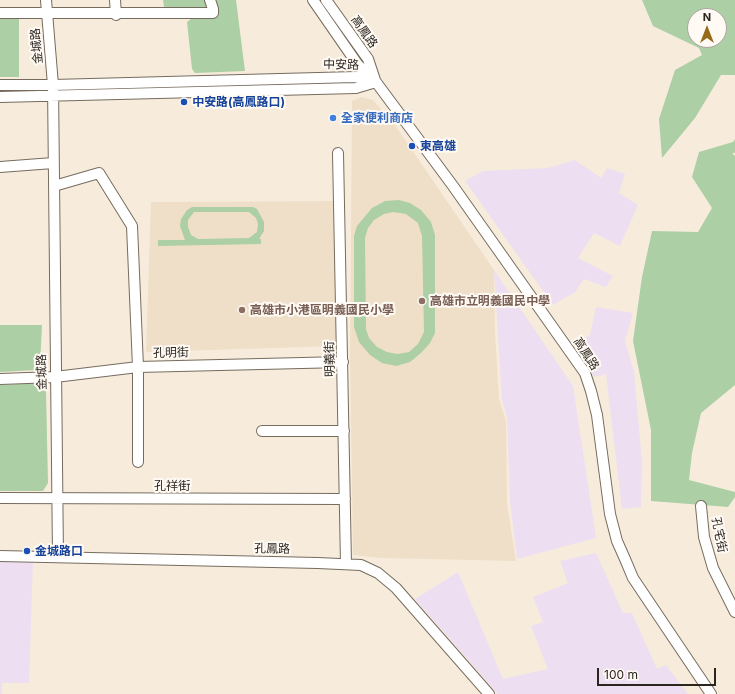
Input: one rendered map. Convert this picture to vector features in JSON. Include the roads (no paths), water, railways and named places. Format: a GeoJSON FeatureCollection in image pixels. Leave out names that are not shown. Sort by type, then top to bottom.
{"type":"FeatureCollection","features":[{"type":"Feature","properties":{"kind":"street","name":"金城路"},"geometry":{"type":"LineString","coordinates":[[46,0],[53,85],[58,557]]}},
{"type":"Feature","properties":{"kind":"street"},"geometry":{"type":"LineString","coordinates":[[115,0],[116,15]]}},
{"type":"Feature","properties":{"kind":"street"},"geometry":{"type":"LineString","coordinates":[[0,13],[47,15],[213,14],[210,0]]}},
{"type":"Feature","properties":{"kind":"street","name":"高鳳路"},"geometry":{"type":"LineString","coordinates":[[313,0],[358,65],[376,82],[458,192],[585,373],[594,402],[610,514],[622,553],[633,578],[711,694]]}},
{"type":"Feature","properties":{"kind":"street","name":"高鳳路"},"geometry":{"type":"LineString","coordinates":[[326,0],[368,59],[376,82]]}},
{"type":"Feature","properties":{"kind":"street","name":"中安路"},"geometry":{"type":"LineString","coordinates":[[0,85],[356,77],[376,82]]}},
{"type":"Feature","properties":{"kind":"street","name":"中安路"},"geometry":{"type":"LineString","coordinates":[[0,97],[53,97],[356,88],[376,82]]}},
{"type":"Feature","properties":{"kind":"street","name":"明義街"},"geometry":{"type":"LineString","coordinates":[[338,153],[346,564]]}},
{"type":"Feature","properties":{"kind":"street"},"geometry":{"type":"LineString","coordinates":[[0,167],[53,163]]}},
{"type":"Feature","properties":{"kind":"street"},"geometry":{"type":"LineString","coordinates":[[54,186],[99,173],[132,226],[138,367],[138,462]]}},
{"type":"Feature","properties":{"kind":"street","name":"孔明街"},"geometry":{"type":"LineString","coordinates":[[0,379],[55,377],[138,367],[343,362]]}},
{"type":"Feature","properties":{"kind":"street"},"geometry":{"type":"LineString","coordinates":[[262,431],[344,430]]}},
{"type":"Feature","properties":{"kind":"street","name":"孔祥街"},"geometry":{"type":"LineString","coordinates":[[0,498],[345,499]]}},
{"type":"Feature","properties":{"kind":"street","name":"孔宅街"},"geometry":{"type":"LineString","coordinates":[[701,506],[704,537],[713,568],[735,612]]}},
{"type":"Feature","properties":{"kind":"street","name":"孔鳳路"},"geometry":{"type":"LineString","coordinates":[[0,556],[346,564],[369,568],[396,588],[489,694]]}},
{"type":"Feature","properties":{"kind":"place","name":"中安路(高鳳路口)"},"geometry":{"type":"Point","coordinates":[184,102]}},
{"type":"Feature","properties":{"kind":"place","name":"全家便利商店"},"geometry":{"type":"Point","coordinates":[333,118]}},
{"type":"Feature","properties":{"kind":"place","name":"東高雄"},"geometry":{"type":"Point","coordinates":[412,146]}},
{"type":"Feature","properties":{"kind":"place","name":"高雄市立明義國民中學"},"geometry":{"type":"Point","coordinates":[422,301]}},
{"type":"Feature","properties":{"kind":"place","name":"高雄市小港區明義國民小學"},"geometry":{"type":"Point","coordinates":[242,310]}},
{"type":"Feature","properties":{"kind":"place","name":"金城路口"},"geometry":{"type":"Point","coordinates":[27,551]}}]}
